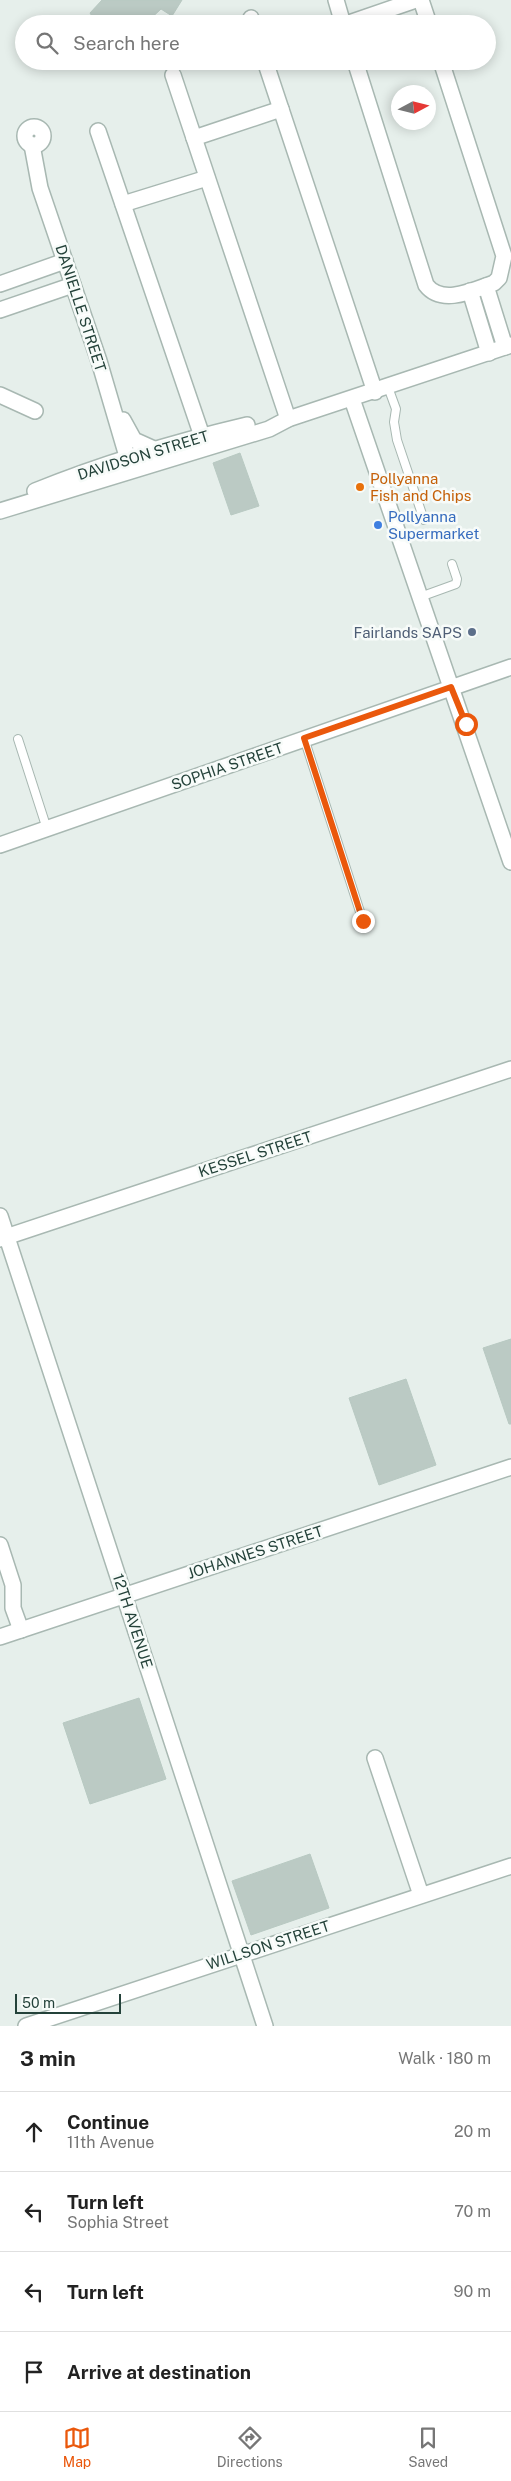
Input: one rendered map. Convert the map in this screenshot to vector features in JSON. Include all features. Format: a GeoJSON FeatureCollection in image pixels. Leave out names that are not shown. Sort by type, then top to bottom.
{"type":"FeatureCollection","features":[{"type":"Feature","properties":{"kind":"street"},"geometry":{"type":"LineString","coordinates":[[336,0],[342,15]]}},
{"type":"Feature","properties":{"kind":"street"},"geometry":{"type":"LineString","coordinates":[[372,15],[416,0]]}},
{"type":"Feature","properties":{"kind":"street"},"geometry":{"type":"LineString","coordinates":[[422,0],[426,15]]}},
{"type":"Feature","properties":{"kind":"street"},"geometry":{"type":"LineString","coordinates":[[268,70],[381,389]]}},
{"type":"Feature","properties":{"kind":"street"},"geometry":{"type":"LineString","coordinates":[[358,70],[426,286],[436,295],[453,295],[486,286],[499,278],[504,263],[503,251],[445,70]]}},
{"type":"Feature","properties":{"kind":"street"},"geometry":{"type":"LineString","coordinates":[[173,75],[288,419]]}},
{"type":"Feature","properties":{"kind":"street"},"geometry":{"type":"LineString","coordinates":[[194,138],[281,109]]}},
{"type":"Feature","properties":{"kind":"street"},"geometry":{"type":"LineString","coordinates":[[98,131],[202,436]]}},
{"type":"Feature","properties":{"kind":"street","name":"DANIELLE STREET"},"geometry":{"type":"LineString","coordinates":[[32,145],[40,188],[99,361],[129,464]]}},
{"type":"Feature","properties":{"kind":"street"},"geometry":{"type":"LineString","coordinates":[[123,204],[207,178]]}},
{"type":"Feature","properties":{"kind":"street"},"geometry":{"type":"LineString","coordinates":[[0,284],[65,261]]}},
{"type":"Feature","properties":{"kind":"street"},"geometry":{"type":"LineString","coordinates":[[0,310],[73,285]]}},
{"type":"Feature","properties":{"kind":"street"},"geometry":{"type":"LineString","coordinates":[[486,286],[508,346]]}},
{"type":"Feature","properties":{"kind":"street"},"geometry":{"type":"LineString","coordinates":[[470,291],[488,353]]}},
{"type":"Feature","properties":{"kind":"street","name":"DAVIDSON STREET"},"geometry":{"type":"LineString","coordinates":[[2,510],[129,464],[269,429],[288,419],[508,346]]}},
{"type":"Feature","properties":{"kind":"street"},"geometry":{"type":"LineString","coordinates":[[99,361],[126,428],[134,440],[154,449]]}},
{"type":"Feature","properties":{"kind":"street"},"geometry":{"type":"LineString","coordinates":[[0,395],[35,411]]}},
{"type":"Feature","properties":{"kind":"street"},"geometry":{"type":"LineString","coordinates":[[352,399],[511,862]]}},
{"type":"Feature","properties":{"kind":"street","name":"DAVIDSON STREET"},"geometry":{"type":"LineString","coordinates":[[129,464],[154,449],[267,421],[288,419]]}},
{"type":"Feature","properties":{"kind":"street","name":"SOPHIA STREET"},"geometry":{"type":"LineString","coordinates":[[0,845],[511,667]]}},
{"type":"Feature","properties":{"kind":"street","name":"KESSEL STREET"},"geometry":{"type":"LineString","coordinates":[[4,1238],[511,1069]]}},
{"type":"Feature","properties":{"kind":"street","name":"12TH AVENUE"},"geometry":{"type":"LineString","coordinates":[[0,1216],[4,1238],[124,1595],[265,2026]]}},
{"type":"Feature","properties":{"kind":"street","name":"JOHANNES STREET"},"geometry":{"type":"LineString","coordinates":[[0,1637],[511,1467]]}},
{"type":"Feature","properties":{"kind":"street"},"geometry":{"type":"LineString","coordinates":[[0,1545],[13,1585],[13,1608],[21,1630]]}},
{"type":"Feature","properties":{"kind":"street"},"geometry":{"type":"LineString","coordinates":[[374,1758],[421,1895]]}},
{"type":"Feature","properties":{"kind":"street","name":"WILLSON STREET"},"geometry":{"type":"LineString","coordinates":[[26,2026],[511,1866]]}},
{"type":"Feature","properties":{"kind":"lane"},"geometry":{"type":"LineString","coordinates":[[381,389],[396,409],[394,422],[397,440],[424,520]]}},
{"type":"Feature","properties":{"kind":"lane"},"geometry":{"type":"LineString","coordinates":[[420,597],[456,584],[457,580],[452,564]]}},
{"type":"Feature","properties":{"kind":"lane"},"geometry":{"type":"LineString","coordinates":[[18,738],[47,829]]}},
{"type":"Feature","properties":{"kind":"lane"},"geometry":{"type":"LineString","coordinates":[[304,738],[363,921]]}},
{"type":"Feature","properties":{"kind":"building"},"geometry":{"type":"Polygon","coordinates":[[[102,0],[182,0],[173,15],[161,9],[155,15],[91,15],[90,13],[102,0]]]}},
{"type":"Feature","properties":{"kind":"building"},"geometry":{"type":"Polygon","coordinates":[[[240,453],[259,506],[231,515],[213,463],[240,453]]]}},
{"type":"Feature","properties":{"kind":"building"},"geometry":{"type":"Polygon","coordinates":[[[511,1339],[511,1424],[509,1424],[483,1348],[511,1339]]]}},
{"type":"Feature","properties":{"kind":"building"},"geometry":{"type":"Polygon","coordinates":[[[406,1379],[436,1465],[379,1485],[349,1398],[406,1379]]]}},
{"type":"Feature","properties":{"kind":"building"},"geometry":{"type":"Polygon","coordinates":[[[139,1698],[166,1779],[90,1804],[63,1723],[139,1698]]]}},
{"type":"Feature","properties":{"kind":"building"},"geometry":{"type":"Polygon","coordinates":[[[310,1854],[329,1908],[251,1935],[232,1881],[310,1854]]]}},
{"type":"Feature","properties":{"kind":"place","name":"Pollyanna Fish and Chips"},"geometry":{"type":"Point","coordinates":[360,487]}},
{"type":"Feature","properties":{"kind":"place","name":"Pollyanna Supermarket"},"geometry":{"type":"Point","coordinates":[378,525]}},
{"type":"Feature","properties":{"kind":"place","name":"Fairlands SAPS"},"geometry":{"type":"Point","coordinates":[472,632]}},
{"type":"Feature","properties":{"kind":"route"},"geometry":{"type":"LineString","coordinates":[[363,921],[304,738],[451,687],[466,724]]}}]}
